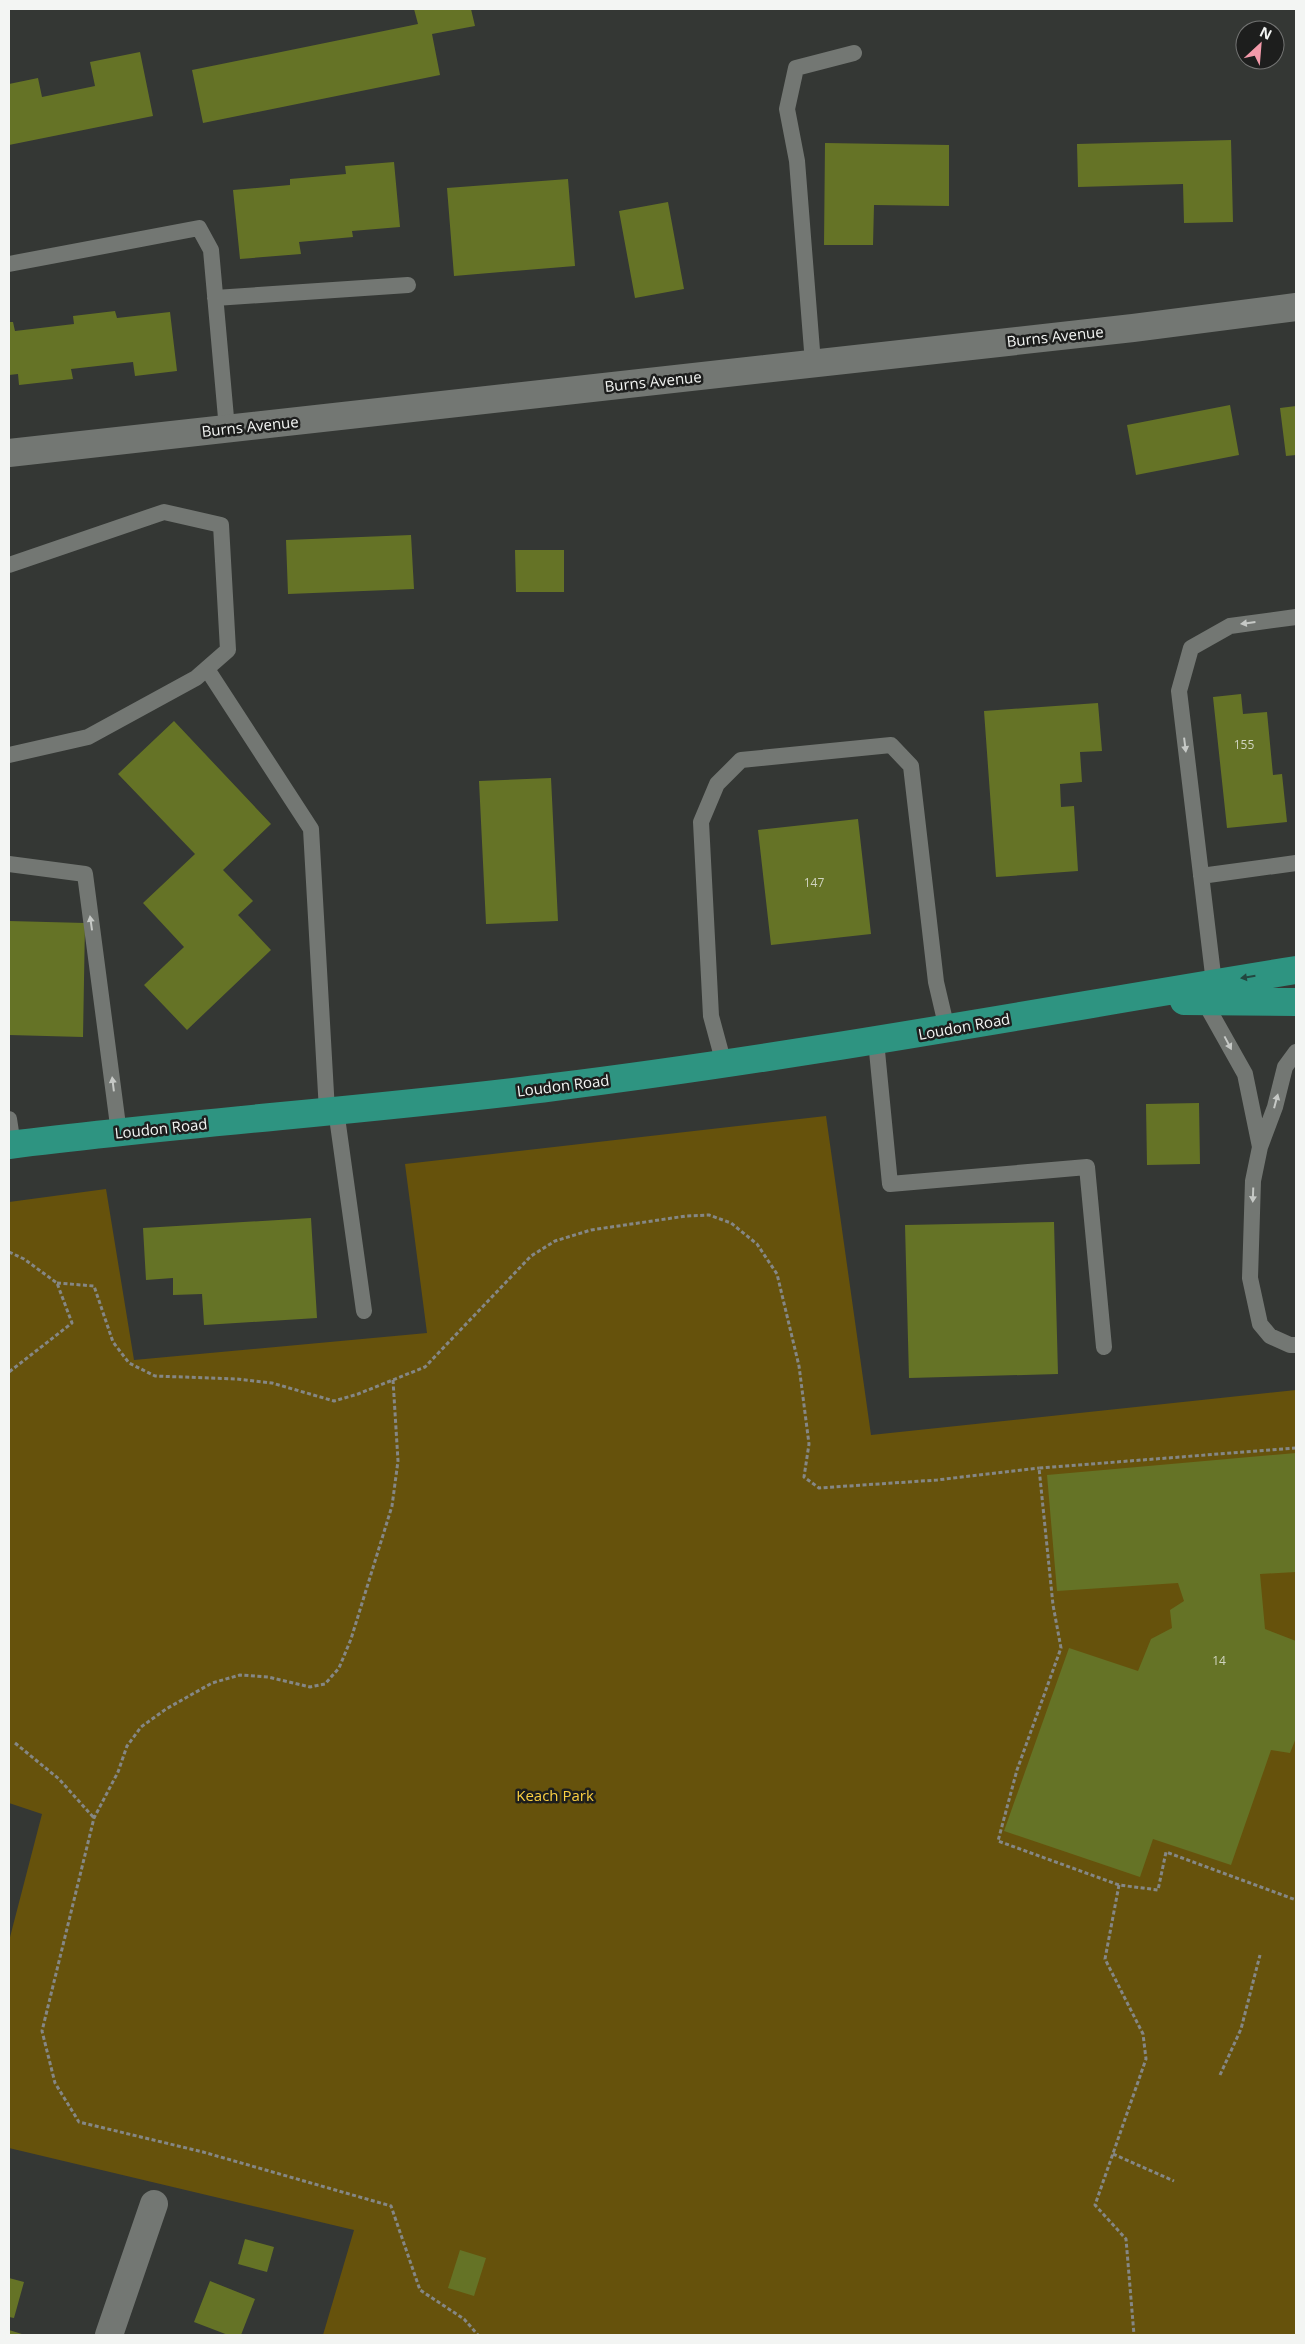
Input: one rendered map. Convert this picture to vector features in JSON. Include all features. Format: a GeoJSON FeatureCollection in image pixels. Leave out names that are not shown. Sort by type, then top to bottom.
{"type":"FeatureCollection","features":[{"type":"Feature","properties":{"kind":"main road","name":"Loudon Road"},"geometry":{"type":"LineString","coordinates":[[10,1136],[119,1133],[552,1088],[876,1041],[1115,1000],[1209,992],[1296,970]]}},
{"type":"Feature","properties":{"kind":"main road","name":"Loudon Road"},"geometry":{"type":"LineString","coordinates":[[1209,992],[1296,1002]]}},
{"type":"Feature","properties":{"kind":"street","name":"Burns Avenue"},"geometry":{"type":"LineString","coordinates":[[9,453],[1296,307]]}},
{"type":"Feature","properties":{"kind":"street"},"geometry":{"type":"LineString","coordinates":[[109,2335],[154,2204]]}},
{"type":"Feature","properties":{"kind":"lane"},"geometry":{"type":"LineString","coordinates":[[813,363],[797,161],[787,109],[796,68],[854,53]]}},
{"type":"Feature","properties":{"kind":"lane"},"geometry":{"type":"LineString","coordinates":[[9,264],[199,228],[211,250],[227,429]]}},
{"type":"Feature","properties":{"kind":"lane"},"geometry":{"type":"LineString","coordinates":[[215,298],[408,285]]}},
{"type":"Feature","properties":{"kind":"lane"},"geometry":{"type":"LineString","coordinates":[[9,565],[164,512],[221,524],[228,650],[196,678],[88,737],[9,755]]}},
{"type":"Feature","properties":{"kind":"lane"},"geometry":{"type":"LineString","coordinates":[[1260,1146],[1245,1074],[1209,992],[1201,876],[1179,691],[1191,648],[1230,626],[1296,617]]}},
{"type":"Feature","properties":{"kind":"lane"},"geometry":{"type":"LineString","coordinates":[[207,669],[311,829],[331,1111],[364,1311]]}},
{"type":"Feature","properties":{"kind":"lane"},"geometry":{"type":"LineString","coordinates":[[724,1064],[711,1016],[701,822],[717,784],[741,760],[891,745],[911,766],[936,982],[948,1029]]}},
{"type":"Feature","properties":{"kind":"lane"},"geometry":{"type":"LineString","coordinates":[[1201,876],[1296,863]]}},
{"type":"Feature","properties":{"kind":"lane"},"geometry":{"type":"LineString","coordinates":[[9,864],[85,874],[119,1133]]}},
{"type":"Feature","properties":{"kind":"lane"},"geometry":{"type":"LineString","coordinates":[[876,1041],[890,1184],[1087,1166],[1104,1347]]}},
{"type":"Feature","properties":{"kind":"lane"},"geometry":{"type":"LineString","coordinates":[[1296,1052],[1285,1067],[1275,1107],[1260,1146],[1253,1181],[1250,1278],[1260,1324],[1270,1336],[1296,1345]]}},
{"type":"Feature","properties":{"kind":"path"},"geometry":{"type":"LineString","coordinates":[[9,1252],[24,1259],[57,1283],[94,1286],[113,1342],[129,1363],[155,1376],[237,1379],[272,1383],[334,1401],[425,1367],[531,1256],[556,1241],[590,1230],[686,1216],[709,1215],[731,1223],[757,1244],[777,1274],[799,1366],[808,1444],[804,1477],[819,1488],[937,1480],[1039,1468],[1296,1448]]}},
{"type":"Feature","properties":{"kind":"path"},"geometry":{"type":"LineString","coordinates":[[9,1372],[72,1323],[57,1283]]}},
{"type":"Feature","properties":{"kind":"path"},"geometry":{"type":"LineString","coordinates":[[393,1380],[398,1461],[392,1506],[351,1640],[339,1668],[326,1684],[310,1687],[268,1677],[240,1675],[212,1683],[166,1709],[141,1727],[127,1746],[118,1772],[94,1818],[42,2031],[55,2084],[79,2122],[203,2152],[391,2206],[420,2290],[464,2320],[478,2335]]}},
{"type":"Feature","properties":{"kind":"path"},"geometry":{"type":"LineString","coordinates":[[1039,1468],[1053,1605],[1061,1648],[1017,1770],[998,1841],[1119,1885],[1158,1890],[1166,1852],[1296,1900]]}},
{"type":"Feature","properties":{"kind":"path"},"geometry":{"type":"LineString","coordinates":[[15,1743],[59,1779],[94,1818]]}},
{"type":"Feature","properties":{"kind":"path"},"geometry":{"type":"LineString","coordinates":[[1119,1885],[1104,1959],[1142,2034],[1146,2059],[1096,2205],[1126,2239],[1134,2335]]}},
{"type":"Feature","properties":{"kind":"path"},"geometry":{"type":"LineString","coordinates":[[1220,2075],[1241,2029],[1260,1954]]}},
{"type":"Feature","properties":{"kind":"path"},"geometry":{"type":"LineString","coordinates":[[1113,2154],[1174,2182]]}},
{"type":"Feature","properties":{"kind":"green space","name":"Keach Park"},"geometry":{"type":"Polygon","coordinates":[[[826,1116],[871,1435],[1296,1390],[1296,2335],[323,2335],[354,2230],[9,2148],[9,1941],[42,1814],[9,1803],[9,1202],[106,1189],[134,1360],[427,1333],[405,1164],[826,1116]]]}},
{"type":"Feature","properties":{"kind":"building"},"geometry":{"type":"Polygon","coordinates":[[[414,9],[471,9],[475,26],[432,34],[440,75],[203,123],[192,70],[418,24],[414,9]]]}},
{"type":"Feature","properties":{"kind":"building"},"geometry":{"type":"Polygon","coordinates":[[[140,52],[153,116],[9,145],[9,84],[38,78],[42,97],[95,86],[90,62],[140,52]]]}},
{"type":"Feature","properties":{"kind":"building"},"geometry":{"type":"Polygon","coordinates":[[[1231,140],[1233,222],[1184,223],[1183,184],[1078,187],[1077,144],[1231,140]]]}},
{"type":"Feature","properties":{"kind":"building"},"geometry":{"type":"Polygon","coordinates":[[[825,143],[949,145],[949,206],[874,205],[873,245],[824,245],[825,143]]]}},
{"type":"Feature","properties":{"kind":"building"},"geometry":{"type":"Polygon","coordinates":[[[394,162],[400,227],[352,231],[353,237],[299,242],[301,254],[240,259],[233,190],[290,185],[290,179],[346,174],[345,166],[394,162]]]}},
{"type":"Feature","properties":{"kind":"building"},"geometry":{"type":"Polygon","coordinates":[[[568,179],[575,266],[454,276],[447,188],[568,179]]]}},
{"type":"Feature","properties":{"kind":"building"},"geometry":{"type":"Polygon","coordinates":[[[668,202],[684,289],[635,298],[619,211],[668,202]]]}},
{"type":"Feature","properties":{"kind":"building"},"geometry":{"type":"Polygon","coordinates":[[[115,311],[117,318],[170,312],[177,371],[135,376],[133,362],[71,369],[73,379],[19,385],[18,374],[9,375],[9,322],[13,322],[15,331],[74,324],[73,316],[115,311]]]}},
{"type":"Feature","properties":{"kind":"building"},"geometry":{"type":"Polygon","coordinates":[[[1230,405],[1239,455],[1136,475],[1127,425],[1230,405]]]}},
{"type":"Feature","properties":{"kind":"building"},"geometry":{"type":"Polygon","coordinates":[[[1296,406],[1296,455],[1286,456],[1280,408],[1296,406]]]}},
{"type":"Feature","properties":{"kind":"building"},"geometry":{"type":"Polygon","coordinates":[[[411,535],[414,589],[288,594],[286,540],[411,535]]]}},
{"type":"Feature","properties":{"kind":"building"},"geometry":{"type":"Polygon","coordinates":[[[515,550],[564,550],[564,592],[516,592],[515,550]]]}},
{"type":"Feature","properties":{"kind":"building"},"geometry":{"type":"Polygon","coordinates":[[[1241,694],[1243,714],[1267,712],[1273,775],[1282,774],[1287,822],[1227,828],[1213,697],[1241,694]]]}},
{"type":"Feature","properties":{"kind":"building"},"geometry":{"type":"Polygon","coordinates":[[[1098,703],[1102,751],[1080,752],[1082,782],[1060,784],[1061,807],[1074,806],[1078,871],[996,877],[984,711],[1098,703]]]}},
{"type":"Feature","properties":{"kind":"building"},"geometry":{"type":"Polygon","coordinates":[[[174,721],[271,824],[223,870],[253,901],[238,915],[271,950],[187,1030],[144,985],[184,947],[143,903],[195,854],[118,774],[174,721]]]}},
{"type":"Feature","properties":{"kind":"building"},"geometry":{"type":"Polygon","coordinates":[[[551,778],[558,921],[486,924],[479,781],[551,778]]]}},
{"type":"Feature","properties":{"kind":"building"},"geometry":{"type":"Polygon","coordinates":[[[858,819],[871,934],[771,945],[758,830],[858,819]]]}},
{"type":"Feature","properties":{"kind":"building"},"geometry":{"type":"Polygon","coordinates":[[[9,921],[85,923],[83,1037],[9,1035],[9,921]]]}},
{"type":"Feature","properties":{"kind":"building"},"geometry":{"type":"Polygon","coordinates":[[[1199,1103],[1200,1164],[1147,1165],[1146,1104],[1199,1103]]]}},
{"type":"Feature","properties":{"kind":"building"},"geometry":{"type":"Polygon","coordinates":[[[311,1218],[317,1318],[204,1325],[202,1294],[173,1295],[173,1278],[146,1280],[143,1228],[311,1218]]]}},
{"type":"Feature","properties":{"kind":"building"},"geometry":{"type":"Polygon","coordinates":[[[1054,1222],[1058,1374],[909,1378],[905,1225],[1054,1222]]]}},
{"type":"Feature","properties":{"kind":"building"},"geometry":{"type":"Polygon","coordinates":[[[1296,1453],[1296,1572],[1260,1574],[1265,1629],[1296,1641],[1296,1738],[1290,1753],[1271,1750],[1231,1865],[1153,1839],[1140,1877],[1004,1831],[1069,1648],[1138,1671],[1151,1639],[1172,1628],[1170,1610],[1184,1601],[1178,1583],[1057,1591],[1047,1475],[1296,1453]]]}},
{"type":"Feature","properties":{"kind":"building"},"geometry":{"type":"Polygon","coordinates":[[[245,2239],[274,2247],[267,2272],[238,2264],[245,2239]]]}},
{"type":"Feature","properties":{"kind":"building"},"geometry":{"type":"Polygon","coordinates":[[[460,2250],[486,2258],[474,2296],[448,2288],[460,2250]]]}},
{"type":"Feature","properties":{"kind":"building"},"geometry":{"type":"Polygon","coordinates":[[[9,2278],[24,2282],[14,2318],[9,2317],[9,2278]]]}},
{"type":"Feature","properties":{"kind":"building"},"geometry":{"type":"Polygon","coordinates":[[[210,2281],[255,2299],[241,2335],[228,2335],[194,2322],[210,2281]]]}},
{"type":"Feature","properties":{"kind":"building"},"geometry":{"type":"Polygon","coordinates":[[[9,2330],[25,2335],[9,2335],[9,2330]]]}}]}
